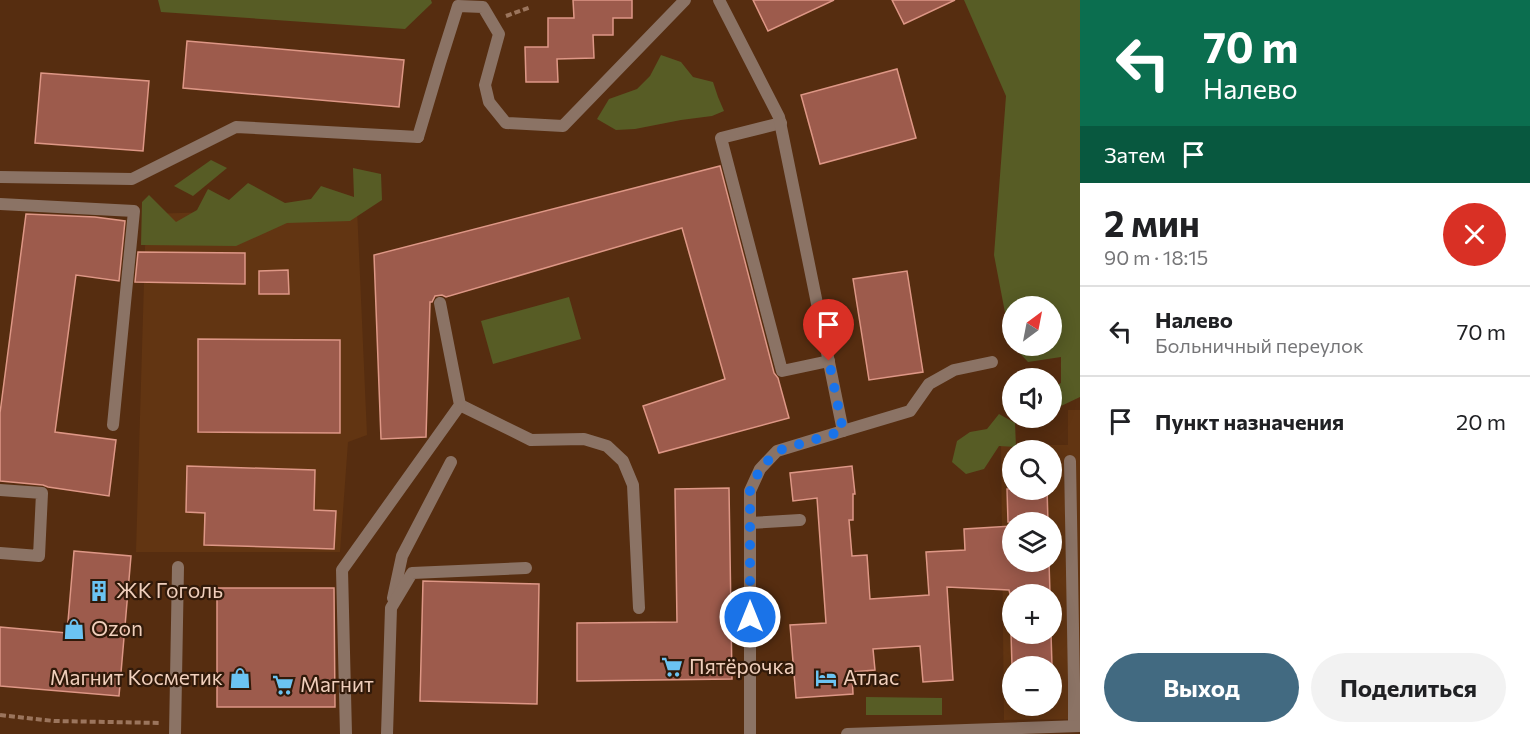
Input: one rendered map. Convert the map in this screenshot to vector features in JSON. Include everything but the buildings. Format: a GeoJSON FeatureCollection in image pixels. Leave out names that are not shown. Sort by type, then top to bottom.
{"type":"FeatureCollection","features":[{"type":"Feature","properties":{"kind":"street"},"geometry":{"type":"LineString","coordinates":[[0,177],[132,178],[236,127],[418,137],[458,6],[483,7],[499,34],[485,85],[489,102],[506,123],[563,126],[685,0]]}},
{"type":"Feature","properties":{"kind":"street"},"geometry":{"type":"LineString","coordinates":[[719,0],[781,123],[843,431]]}},
{"type":"Feature","properties":{"kind":"street"},"geometry":{"type":"LineString","coordinates":[[781,123],[721,138],[782,371],[829,361]]}},
{"type":"Feature","properties":{"kind":"street"},"geometry":{"type":"LineString","coordinates":[[0,204],[134,211],[113,425]]}},
{"type":"Feature","properties":{"kind":"street"},"geometry":{"type":"LineString","coordinates":[[346,734],[342,570],[460,405],[440,303]]}},
{"type":"Feature","properties":{"kind":"street"},"geometry":{"type":"LineString","coordinates":[[750,734],[750,491],[760,469],[777,451],[910,411],[929,384],[954,370],[992,362]]}},
{"type":"Feature","properties":{"kind":"street"},"geometry":{"type":"LineString","coordinates":[[460,405],[531,440],[584,439],[607,446],[623,461],[633,485],[639,608]]}},
{"type":"Feature","properties":{"kind":"street"},"geometry":{"type":"LineString","coordinates":[[847,734],[1077,726],[1074,683],[1070,461]]}},
{"type":"Feature","properties":{"kind":"street"},"geometry":{"type":"LineString","coordinates":[[387,734],[391,608],[402,556],[451,462]]}},
{"type":"Feature","properties":{"kind":"street"},"geometry":{"type":"LineString","coordinates":[[0,490],[42,493],[39,556],[0,553]]}},
{"type":"Feature","properties":{"kind":"street"},"geometry":{"type":"LineString","coordinates":[[750,523],[800,520]]}},
{"type":"Feature","properties":{"kind":"street"},"geometry":{"type":"LineString","coordinates":[[175,729],[178,567]]}},
{"type":"Feature","properties":{"kind":"street"},"geometry":{"type":"LineString","coordinates":[[391,608],[412,573],[526,568]]}},
{"type":"Feature","properties":{"kind":"path"},"geometry":{"type":"LineString","coordinates":[[491,22],[531,7]]}},
{"type":"Feature","properties":{"kind":"path"},"geometry":{"type":"LineString","coordinates":[[0,715],[175,729]]}},
{"type":"Feature","properties":{"kind":"shaded area"},"geometry":{"type":"Polygon","coordinates":[[[357,208],[367,435],[348,442],[340,552],[136,552],[146,214],[357,208]]]}},
{"type":"Feature","properties":{"kind":"shaded area"},"geometry":{"type":"Polygon","coordinates":[[[1068,410],[1080,410],[1080,719],[1004,720],[1004,716],[1062,716],[1062,656],[1003,656],[1003,644],[1062,644],[1062,584],[1003,584],[1002,572],[1062,572],[1062,512],[1002,512],[1002,537],[1001,445],[1002,500],[1062,500],[1062,445],[1068,445],[1068,410]]]}},
{"type":"Feature","properties":{"kind":"green space"},"geometry":{"type":"Polygon","coordinates":[[[158,0],[431,0],[432,3],[405,29],[161,12],[158,0]]]}},
{"type":"Feature","properties":{"kind":"green space"},"geometry":{"type":"Polygon","coordinates":[[[964,0],[1080,0],[1080,397],[1062,406],[1061,357],[1028,362],[1022,356],[1062,356],[1062,296],[1002,297],[994,255],[1006,96],[964,0]]]}},
{"type":"Feature","properties":{"kind":"green space"},"geometry":{"type":"Polygon","coordinates":[[[661,55],[681,62],[693,77],[713,82],[724,111],[712,116],[635,129],[616,130],[597,119],[609,99],[637,89],[650,76],[661,55]]]}},
{"type":"Feature","properties":{"kind":"green space"},"geometry":{"type":"Polygon","coordinates":[[[211,160],[227,168],[193,196],[174,186],[211,160]]]}},
{"type":"Feature","properties":{"kind":"green space"},"geometry":{"type":"Polygon","coordinates":[[[353,168],[381,174],[382,200],[350,221],[287,223],[236,246],[141,245],[142,202],[149,195],[176,222],[197,210],[208,189],[229,200],[248,183],[285,203],[311,199],[321,186],[354,197],[353,168]]]}},
{"type":"Feature","properties":{"kind":"green space"},"geometry":{"type":"Polygon","coordinates":[[[569,297],[581,339],[493,364],[481,321],[569,297]]]}},
{"type":"Feature","properties":{"kind":"green space"},"geometry":{"type":"Polygon","coordinates":[[[999,414],[1002,416],[1002,428],[1015,428],[1016,440],[1002,440],[1002,446],[999,446],[984,469],[966,474],[952,462],[957,441],[970,432],[987,429],[999,414]]]}},
{"type":"Feature","properties":{"kind":"green space"},"geometry":{"type":"Polygon","coordinates":[[[866,697],[942,698],[942,715],[866,715],[866,697]]]}},
{"type":"Feature","properties":{"kind":"place","name":"ЖК Гоголь"},"geometry":{"type":"Point","coordinates":[99,591]}},
{"type":"Feature","properties":{"kind":"place","name":"Ozon"},"geometry":{"type":"Point","coordinates":[74,629]}},
{"type":"Feature","properties":{"kind":"place","name":"Пятёрочка"},"geometry":{"type":"Point","coordinates":[672,667]}},
{"type":"Feature","properties":{"kind":"place","name":"Магнит Косметик"},"geometry":{"type":"Point","coordinates":[240,678]}},
{"type":"Feature","properties":{"kind":"place","name":"Атлас"},"geometry":{"type":"Point","coordinates":[826,678]}},
{"type":"Feature","properties":{"kind":"place","name":"Магнит"},"geometry":{"type":"Point","coordinates":[283,685]}},
{"type":"Feature","properties":{"kind":"route"},"geometry":{"type":"LineString","coordinates":[[750,617],[750,491],[760,469],[777,451],[843,431],[829,361]]}}]}
